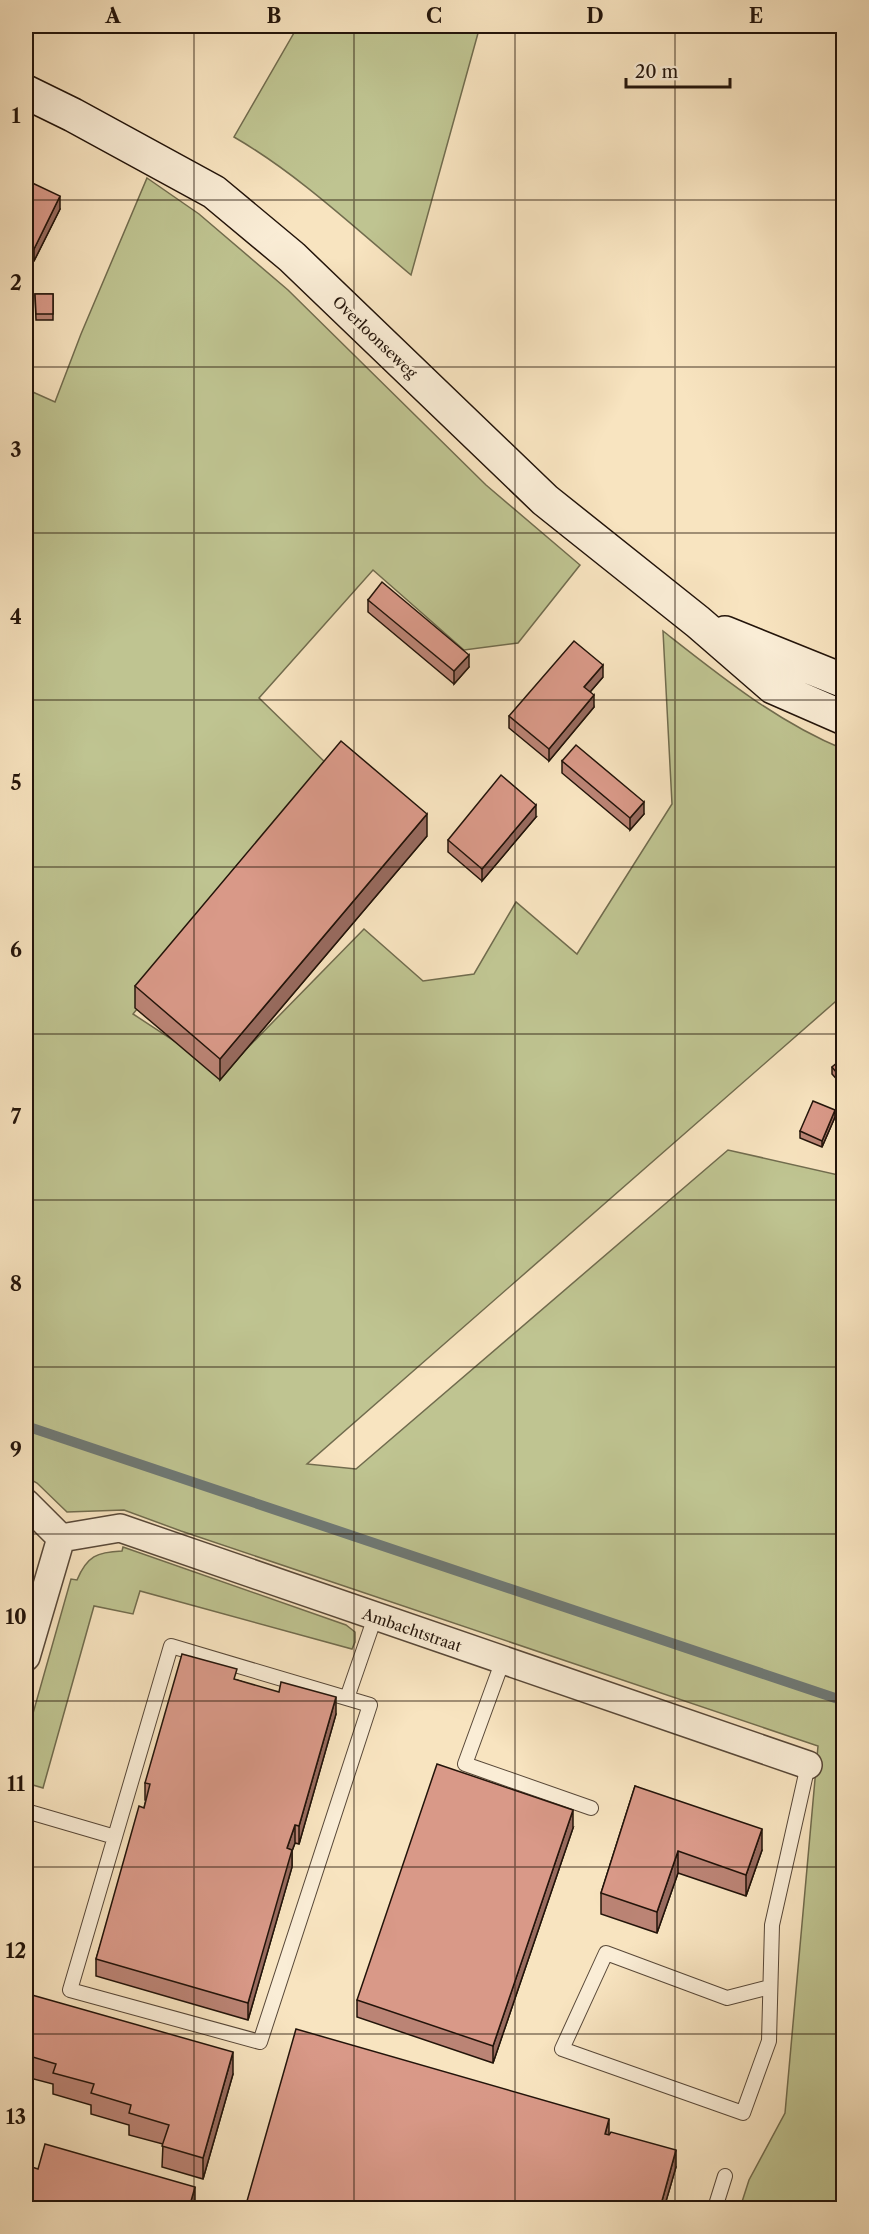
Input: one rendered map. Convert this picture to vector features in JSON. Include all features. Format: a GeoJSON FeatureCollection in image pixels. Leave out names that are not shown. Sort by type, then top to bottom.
{"type":"FeatureCollection","features":[{"type":"Feature","properties":{"kind":"street","name":"Overloonseweg"},"geometry":{"type":"LineString","coordinates":[[26,92],[214,192],[292,257],[545,500],[698,622],[773,687],[843,718]]}},
{"type":"Feature","properties":{"kind":"street","name":"Overloonseweg"},"geometry":{"type":"LineString","coordinates":[[698,622],[843,681]]}},
{"type":"Feature","properties":{"kind":"street"},"geometry":{"type":"LineString","coordinates":[[26,1503],[61,1538],[26,1657]]}},
{"type":"Feature","properties":{"kind":"street","name":"Ambachtstraat"},"geometry":{"type":"LineString","coordinates":[[61,1538],[120,1528],[808,1765]]}},
{"type":"Feature","properties":{"kind":"lane"},"geometry":{"type":"LineString","coordinates":[[347,1698],[375,1617]]}},
{"type":"Feature","properties":{"kind":"lane"},"geometry":{"type":"LineString","coordinates":[[171,1646],[347,1698],[370,1705],[260,2042],[70,1990],[171,1646]]}},
{"type":"Feature","properties":{"kind":"lane"},"geometry":{"type":"LineString","coordinates":[[502,1660],[465,1764],[591,1808]]}},
{"type":"Feature","properties":{"kind":"lane"},"geometry":{"type":"LineString","coordinates":[[771,1987],[727,1998],[606,1953],[562,2049],[743,2113],[769,2042],[771,1987],[772,1925],[808,1765]]}},
{"type":"Feature","properties":{"kind":"lane"},"geometry":{"type":"LineString","coordinates":[[26,1811],[115,1837]]}},
{"type":"Feature","properties":{"kind":"lane"},"geometry":{"type":"LineString","coordinates":[[716,2208],[725,2176]]}},
{"type":"Feature","properties":{"kind":"green space"},"geometry":{"type":"Polygon","coordinates":[[[298,26],[480,26],[411,275],[303,185],[234,137],[298,26]]]}},
{"type":"Feature","properties":{"kind":"green space"},"geometry":{"type":"Polygon","coordinates":[[[147,178],[199,214],[288,290],[486,485],[580,565],[518,643],[464,650],[373,570],[259,698],[331,768],[133,1014],[223,1073],[364,929],[423,981],[474,974],[516,902],[577,954],[672,804],[663,631],[749,696],[795,725],[843,749],[843,995],[307,1464],[356,1469],[728,1150],[843,1176],[844,2187],[835,2208],[740,2208],[749,2180],[785,2113],[818,1746],[124,1510],[67,1512],[37,1483],[26,1477],[26,389],[55,402],[147,178]]]}},
{"type":"Feature","properties":{"kind":"green space"},"geometry":{"type":"Polygon","coordinates":[[[123,1547],[346,1625],[355,1632],[355,1642],[352,1649],[140,1591],[133,1614],[94,1606],[43,1788],[33,1785],[26,1778],[26,1738],[71,1579],[77,1580],[85,1565],[94,1557],[99,1554],[122,1551],[123,1547]]]}},
{"type":"Feature","properties":{"kind":"building"},"geometry":{"type":"Polygon","coordinates":[[[26,180],[60,196],[34,249],[26,245],[26,180]]]}},
{"type":"Feature","properties":{"kind":"building"},"geometry":{"type":"Polygon","coordinates":[[[35,294],[53,294],[53,314],[36,314],[35,294]]]}},
{"type":"Feature","properties":{"kind":"building"},"geometry":{"type":"Polygon","coordinates":[[[382,582],[469,655],[454,671],[368,600],[382,582]]]}},
{"type":"Feature","properties":{"kind":"building"},"geometry":{"type":"Polygon","coordinates":[[[574,641],[603,665],[584,687],[594,695],[549,749],[509,716],[574,641]]]}},
{"type":"Feature","properties":{"kind":"building"},"geometry":{"type":"Polygon","coordinates":[[[341,741],[427,814],[220,1059],[135,986],[341,741]]]}},
{"type":"Feature","properties":{"kind":"building"},"geometry":{"type":"Polygon","coordinates":[[[576,745],[644,802],[630,818],[562,761],[576,745]]]}},
{"type":"Feature","properties":{"kind":"building"},"geometry":{"type":"Polygon","coordinates":[[[501,775],[536,805],[482,869],[448,840],[501,775]]]}},
{"type":"Feature","properties":{"kind":"building"},"geometry":{"type":"Polygon","coordinates":[[[843,1058],[843,1076],[841,1078],[832,1067],[843,1058]]]}},
{"type":"Feature","properties":{"kind":"building"},"geometry":{"type":"Polygon","coordinates":[[[813,1101],[835,1110],[822,1141],[800,1131],[813,1101]]]}},
{"type":"Feature","properties":{"kind":"building"},"geometry":{"type":"Polygon","coordinates":[[[182,1654],[237,1669],[234,1679],[279,1692],[281,1682],[336,1697],[299,1826],[295,1825],[287,1848],[292,1850],[248,2003],[96,1959],[139,1806],[144,1808],[150,1784],[145,1783],[182,1654]]]}},
{"type":"Feature","properties":{"kind":"building"},"geometry":{"type":"Polygon","coordinates":[[[437,1764],[573,1810],[493,2046],[357,2000],[437,1764]]]}},
{"type":"Feature","properties":{"kind":"building"},"geometry":{"type":"Polygon","coordinates":[[[635,1786],[762,1829],[746,1875],[678,1851],[657,1912],[601,1893],[635,1786]]]}},
{"type":"Feature","properties":{"kind":"building"},"geometry":{"type":"Polygon","coordinates":[[[32,1995],[233,2052],[203,2158],[162,2146],[169,2125],[129,2113],[131,2105],[91,2093],[94,2084],[53,2073],[56,2064],[26,2055],[26,2018],[32,1995]]]}},
{"type":"Feature","properties":{"kind":"building"},"geometry":{"type":"Polygon","coordinates":[[[296,2029],[609,2119],[605,2134],[609,2135],[611,2132],[676,2150],[660,2208],[594,2208],[589,2207],[591,2204],[586,2202],[584,2208],[245,2208],[296,2029]]]}},
{"type":"Feature","properties":{"kind":"building"},"geometry":{"type":"Polygon","coordinates":[[[45,2144],[195,2187],[189,2208],[26,2208],[26,2165],[38,2169],[45,2144]]]}},
{"type":"Feature","properties":{"kind":"waterway"},"geometry":{"type":"LineString","coordinates":[[26,1426],[844,1701]]}}]}
